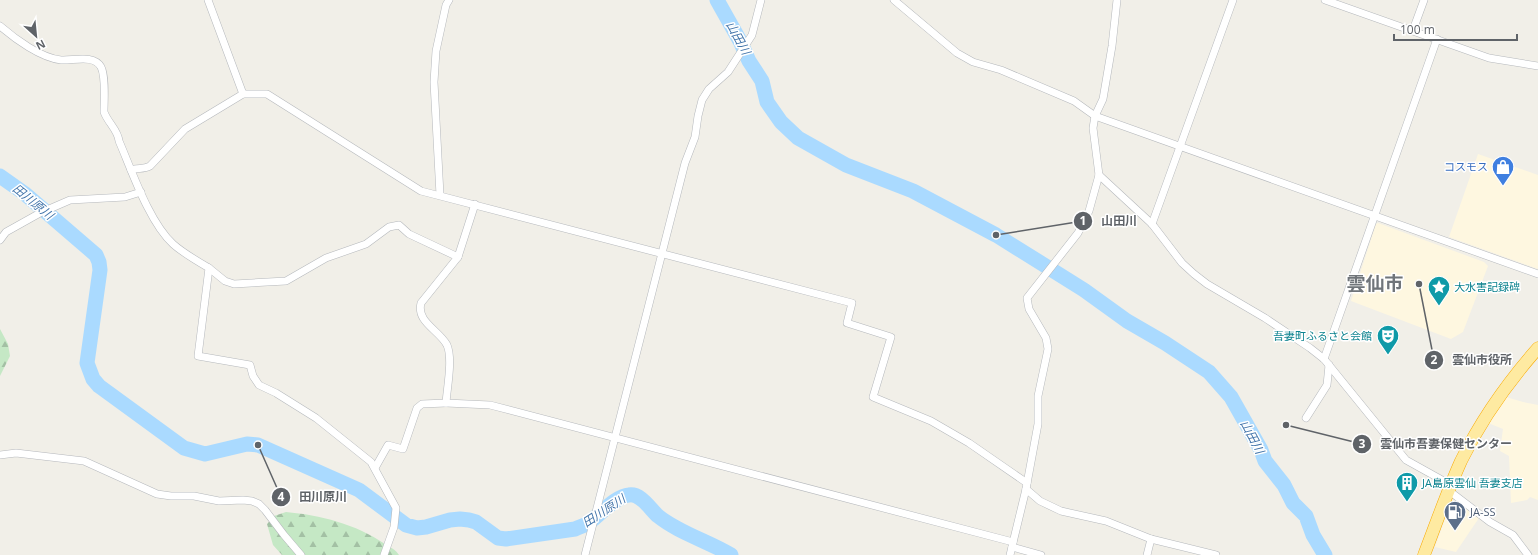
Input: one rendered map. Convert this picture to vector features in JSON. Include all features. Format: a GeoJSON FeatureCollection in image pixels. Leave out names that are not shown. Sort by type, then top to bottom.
{"type":"FeatureCollection","features":[{"type":"Feature","properties":{"kind":"highway"},"geometry":{"type":"LineString","coordinates":[[1424,555],[1450,488],[1471,443],[1490,410],[1520,368],[1538,348]]}},
{"type":"Feature","properties":{"kind":"street"},"geometry":{"type":"LineString","coordinates":[[208,0],[243,94]]}},
{"type":"Feature","properties":{"kind":"street"},"geometry":{"type":"LineString","coordinates":[[440,195],[434,82],[436,51],[446,5],[449,0]]}},
{"type":"Feature","properties":{"kind":"street"},"geometry":{"type":"LineString","coordinates":[[585,555],[685,163],[695,137],[702,100],[709,89],[728,72],[748,42],[752,35],[761,0]]}},
{"type":"Feature","properties":{"kind":"street"},"geometry":{"type":"LineString","coordinates":[[894,0],[957,53],[973,62],[1002,70],[1074,101],[1095,116],[1180,145],[1538,274]]}},
{"type":"Feature","properties":{"kind":"street"},"geometry":{"type":"LineString","coordinates":[[1010,555],[1027,486],[1038,424],[1038,396],[1048,349],[1046,338],[1028,309],[1027,301],[1030,294],[1041,279],[1078,233],[1089,211],[1099,175],[1093,128],[1095,116],[1103,99],[1112,46],[1117,0]]}},
{"type":"Feature","properties":{"kind":"street"},"geometry":{"type":"LineString","coordinates":[[1152,224],[1233,0]]}},
{"type":"Feature","properties":{"kind":"street"},"geometry":{"type":"LineString","coordinates":[[1325,0],[1490,58],[1538,66]]}},
{"type":"Feature","properties":{"kind":"street"},"geometry":{"type":"LineString","coordinates":[[1413,30],[1424,0]]}},
{"type":"Feature","properties":{"kind":"street"},"geometry":{"type":"LineString","coordinates":[[0,26],[12,37],[47,56],[60,60],[90,59],[97,62],[101,67],[103,76],[104,112],[109,123],[119,135],[119,141],[131,170],[161,231],[174,245],[225,281],[234,284],[286,281],[326,258],[366,244],[389,227],[399,225],[409,234],[458,257]]}},
{"type":"Feature","properties":{"kind":"street"},"geometry":{"type":"LineString","coordinates":[[1324,359],[1437,39]]}},
{"type":"Feature","properties":{"kind":"street"},"geometry":{"type":"LineString","coordinates":[[131,170],[136,168],[144,169],[150,166],[185,129],[243,94],[267,94],[421,191],[852,303],[847,323],[891,337],[873,397],[931,421],[969,443],[1027,486],[1040,501],[1049,506],[1061,511],[1106,521],[1151,539],[1216,555]]}},
{"type":"Feature","properties":{"kind":"street"},"geometry":{"type":"LineString","coordinates":[[1099,175],[1152,224],[1182,263],[1207,284],[1265,318],[1324,359],[1406,460],[1450,488],[1490,522],[1513,535],[1528,555]]}},
{"type":"Feature","properties":{"kind":"street"},"geometry":{"type":"LineString","coordinates":[[0,240],[6,232],[48,209],[70,200],[125,197],[141,192]]}},
{"type":"Feature","properties":{"kind":"street"},"geometry":{"type":"LineString","coordinates":[[446,403],[450,355],[448,346],[425,321],[420,309],[421,303],[458,257],[475,204]]}},
{"type":"Feature","properties":{"kind":"street"},"geometry":{"type":"LineString","coordinates":[[208,268],[198,356],[250,365],[253,376],[259,385],[276,393],[316,418],[371,462],[395,505],[396,517],[384,555]]}},
{"type":"Feature","properties":{"kind":"street"},"geometry":{"type":"LineString","coordinates":[[1306,418],[1327,385],[1329,365]]}},
{"type":"Feature","properties":{"kind":"street"},"geometry":{"type":"LineString","coordinates":[[375,468],[388,445],[403,449],[417,408],[422,404],[446,403],[490,406],[1012,544],[1041,555]]}},
{"type":"Feature","properties":{"kind":"street"},"geometry":{"type":"LineString","coordinates":[[0,455],[16,453],[84,461],[157,494],[171,496],[194,496],[219,500],[252,501],[259,504],[266,510],[301,555]]}},
{"type":"Feature","properties":{"kind":"street"},"geometry":{"type":"LineString","coordinates":[[1147,555],[1151,539]]}},
{"type":"Feature","properties":{"kind":"shaded area"},"geometry":{"type":"Polygon","coordinates":[[[1478,154],[1538,175],[1538,269],[1449,237],[1478,154]]]}},
{"type":"Feature","properties":{"kind":"shaded area"},"geometry":{"type":"Polygon","coordinates":[[[1378,223],[1484,262],[1488,266],[1463,332],[1451,339],[1351,301],[1376,224],[1378,223]]]}},
{"type":"Feature","properties":{"kind":"shaded area"},"geometry":{"type":"Polygon","coordinates":[[[1506,397],[1538,405],[1538,500],[1530,497],[1527,500],[1511,503],[1509,456],[1500,451],[1503,429],[1488,423],[1506,397]]]}},
{"type":"Feature","properties":{"kind":"shaded area","name":"JA-SS"},"geometry":{"type":"Polygon","coordinates":[[[1452,499],[1479,518],[1456,552],[1435,547],[1452,499]]]}},
{"type":"Feature","properties":{"kind":"green space"},"geometry":{"type":"Polygon","coordinates":[[[0,329],[8,344],[10,356],[0,376],[0,329]]]}},
{"type":"Feature","properties":{"kind":"green space"},"geometry":{"type":"Polygon","coordinates":[[[286,512],[312,515],[350,526],[374,537],[393,549],[399,555],[282,555],[273,545],[267,524],[274,516],[286,512]]]}},
{"type":"Feature","properties":{"kind":"waterway","name":"山田川"},"geometry":{"type":"LineString","coordinates":[[717,0],[740,41],[749,61],[762,81],[767,102],[781,122],[798,138],[846,165],[913,191],[996,235],[1084,290],[1127,321],[1165,343],[1209,372],[1231,397],[1261,450],[1265,461],[1284,485],[1293,503],[1306,516],[1313,535],[1325,555]]}},
{"type":"Feature","properties":{"kind":"waterway","name":"田川原川"},"geometry":{"type":"LineString","coordinates":[[0,176],[24,193],[96,255],[100,270],[87,363],[93,379],[99,386],[184,448],[205,454],[247,444],[258,445],[359,490],[406,525],[417,528],[450,520],[469,520],[476,522],[498,538],[506,539],[575,529],[587,524],[618,499],[624,496],[633,495],[645,502],[666,522],[731,555]]}},
{"type":"Feature","properties":{"kind":"place","name":"コスモス"},"geometry":{"type":"Point","coordinates":[1503,186]}},
{"type":"Feature","properties":{"kind":"place","name":"山田川"},"geometry":{"type":"Point","coordinates":[996,235]}},
{"type":"Feature","properties":{"kind":"place","name":"雲仙市役所"},"geometry":{"type":"Point","coordinates":[1419,284]}},
{"type":"Feature","properties":{"kind":"place","name":"大水害記録碑"},"geometry":{"type":"Point","coordinates":[1439,306]}},
{"type":"Feature","properties":{"kind":"place","name":"吾妻町ふるさと会館"},"geometry":{"type":"Point","coordinates":[1388,356]}},
{"type":"Feature","properties":{"kind":"place","name":"雲仙市吾妻保健センター"},"geometry":{"type":"Point","coordinates":[1286,425]}},
{"type":"Feature","properties":{"kind":"place","name":"田川原川"},"geometry":{"type":"Point","coordinates":[258,445]}},
{"type":"Feature","properties":{"kind":"place","name":"JA島原雲仙 吾妻支店"},"geometry":{"type":"Point","coordinates":[1407,502]}},
{"type":"Feature","properties":{"kind":"place","name":"JA-SS"},"geometry":{"type":"Point","coordinates":[1455,532]}},
{"type":"Feature","properties":{"kind":"district","name":"雲仙市"},"geometry":{"type":"Point","coordinates":[1375,283]}}]}
